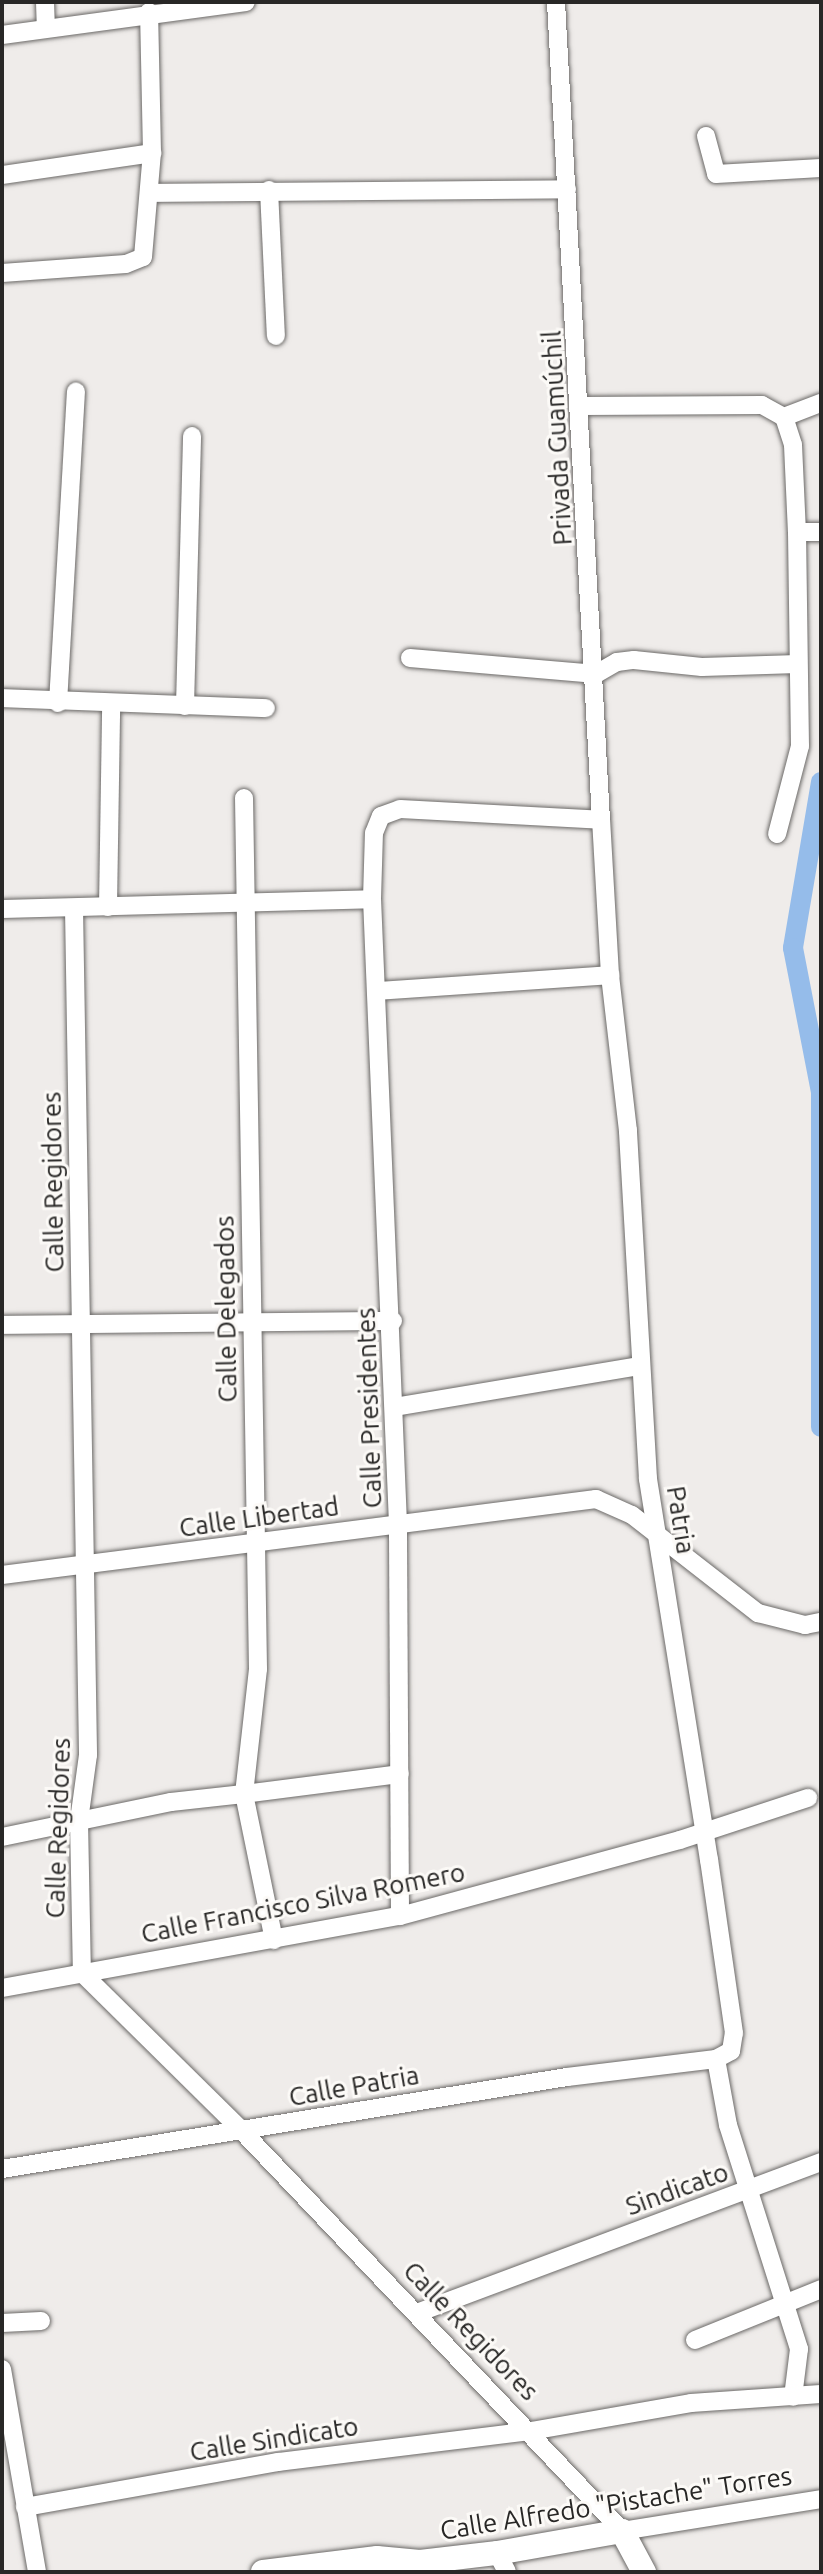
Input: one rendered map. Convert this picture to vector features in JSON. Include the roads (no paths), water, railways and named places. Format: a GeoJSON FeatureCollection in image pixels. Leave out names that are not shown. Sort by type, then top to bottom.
{"type":"FeatureCollection","features":[{"type":"Feature","properties":{"kind":"street"},"geometry":{"type":"LineString","coordinates":[[45,2],[46,27]]}},
{"type":"Feature","properties":{"kind":"street"},"geometry":{"type":"LineString","coordinates":[[2,35],[177,6],[246,2]]}},
{"type":"Feature","properties":{"kind":"street","name":"Privada Guamúchil"},"geometry":{"type":"LineString","coordinates":[[556,2],[582,406],[610,975]]}},
{"type":"Feature","properties":{"kind":"street"},"geometry":{"type":"LineString","coordinates":[[2,273],[136,261],[146,249],[152,153],[149,12]]}},
{"type":"Feature","properties":{"kind":"street"},"geometry":{"type":"LineString","coordinates":[[706,136],[716,174],[821,168]]}},
{"type":"Feature","properties":{"kind":"street"},"geometry":{"type":"LineString","coordinates":[[2,175],[152,153]]}},
{"type":"Feature","properties":{"kind":"street"},"geometry":{"type":"LineString","coordinates":[[150,193],[567,189]]}},
{"type":"Feature","properties":{"kind":"street"},"geometry":{"type":"LineString","coordinates":[[269,190],[276,336]]}},
{"type":"Feature","properties":{"kind":"street"},"geometry":{"type":"LineString","coordinates":[[58,703],[76,392]]}},
{"type":"Feature","properties":{"kind":"street"},"geometry":{"type":"LineString","coordinates":[[784,417],[821,403]]}},
{"type":"Feature","properties":{"kind":"street"},"geometry":{"type":"LineString","coordinates":[[582,406],[762,405],[784,417],[793,445],[800,746],[777,834]]}},
{"type":"Feature","properties":{"kind":"street"},"geometry":{"type":"LineString","coordinates":[[185,706],[192,436]]}},
{"type":"Feature","properties":{"kind":"street"},"geometry":{"type":"LineString","coordinates":[[797,532],[821,532]]}},
{"type":"Feature","properties":{"kind":"street"},"geometry":{"type":"LineString","coordinates":[[410,658],[596,674],[617,662],[634,660],[702,667],[798,664]]}},
{"type":"Feature","properties":{"kind":"street"},"geometry":{"type":"LineString","coordinates":[[2,698],[58,703],[266,708]]}},
{"type":"Feature","properties":{"kind":"street"},"geometry":{"type":"LineString","coordinates":[[108,907],[111,705]]}},
{"type":"Feature","properties":{"kind":"street","name":"Calle Delegados"},"geometry":{"type":"LineString","coordinates":[[244,798],[243,905],[254,1322],[255,1712],[244,1794],[274,1940]]}},
{"type":"Feature","properties":{"kind":"street","name":"Calle Presidentes"},"geometry":{"type":"LineString","coordinates":[[400,1916],[398,1524],[393,1321],[372,899],[374,833],[389,810],[549,815],[601,820]]}},
{"type":"Feature","properties":{"kind":"street"},"geometry":{"type":"LineString","coordinates":[[2,909],[243,905],[372,899]]}},
{"type":"Feature","properties":{"kind":"street","name":"Calle Regidores"},"geometry":{"type":"LineString","coordinates":[[74,908],[88,1755],[79,1821],[82,1973],[243,2132],[531,2431],[622,2531]]}},
{"type":"Feature","properties":{"kind":"street"},"geometry":{"type":"LineString","coordinates":[[377,991],[610,975]]}},
{"type":"Feature","properties":{"kind":"street","name":"Patria"},"geometry":{"type":"LineString","coordinates":[[610,975],[628,1131],[639,1366],[656,1534],[734,2033],[731,2051],[716,2059]]}},
{"type":"Feature","properties":{"kind":"street"},"geometry":{"type":"LineString","coordinates":[[2,1325],[393,1321]]}},
{"type":"Feature","properties":{"kind":"street"},"geometry":{"type":"LineString","coordinates":[[395,1407],[639,1366]]}},
{"type":"Feature","properties":{"kind":"street","name":"Calle Libertad"},"geometry":{"type":"LineString","coordinates":[[2,1575],[596,1499],[616,1505],[758,1613],[805,1625],[821,1622]]}},
{"type":"Feature","properties":{"kind":"street"},"geometry":{"type":"LineString","coordinates":[[2,1837],[244,1794],[400,1774]]}},
{"type":"Feature","properties":{"kind":"street","name":"Calle Francisco Silva Romero"},"geometry":{"type":"LineString","coordinates":[[2,1988],[400,1916],[705,1832],[808,1798]]}},
{"type":"Feature","properties":{"kind":"street"},"geometry":{"type":"LineString","coordinates":[[716,2059],[728,2125],[752,2189],[821,2162]]}},
{"type":"Feature","properties":{"kind":"street","name":"Calle Patria"},"geometry":{"type":"LineString","coordinates":[[2,2169],[567,2077],[716,2059]]}},
{"type":"Feature","properties":{"kind":"street","name":"Sindicato"},"geometry":{"type":"LineString","coordinates":[[417,2313],[752,2189],[799,2349],[793,2397]]}},
{"type":"Feature","properties":{"kind":"street"},"geometry":{"type":"LineString","coordinates":[[695,2340],[821,2289]]}},
{"type":"Feature","properties":{"kind":"street"},"geometry":{"type":"LineString","coordinates":[[2,2323],[41,2321]]}},
{"type":"Feature","properties":{"kind":"street"},"geometry":{"type":"LineString","coordinates":[[2,2369],[37,2572]]}},
{"type":"Feature","properties":{"kind":"street","name":"Calle Sindicato"},"geometry":{"type":"LineString","coordinates":[[25,2507],[278,2462],[531,2431],[691,2403],[821,2394]]}},
{"type":"Feature","properties":{"kind":"street","name":"Calle Alfredo \"Pistache\" Torres"},"geometry":{"type":"LineString","coordinates":[[263,2572],[502,2562],[622,2531],[821,2499]]}},
{"type":"Feature","properties":{"kind":"street"},"geometry":{"type":"LineString","coordinates":[[622,2531],[644,2572]]}},
{"type":"Feature","properties":{"kind":"waterway"},"geometry":{"type":"LineString","coordinates":[[821,782],[793,948],[821,1092],[821,1427]]}}]}
